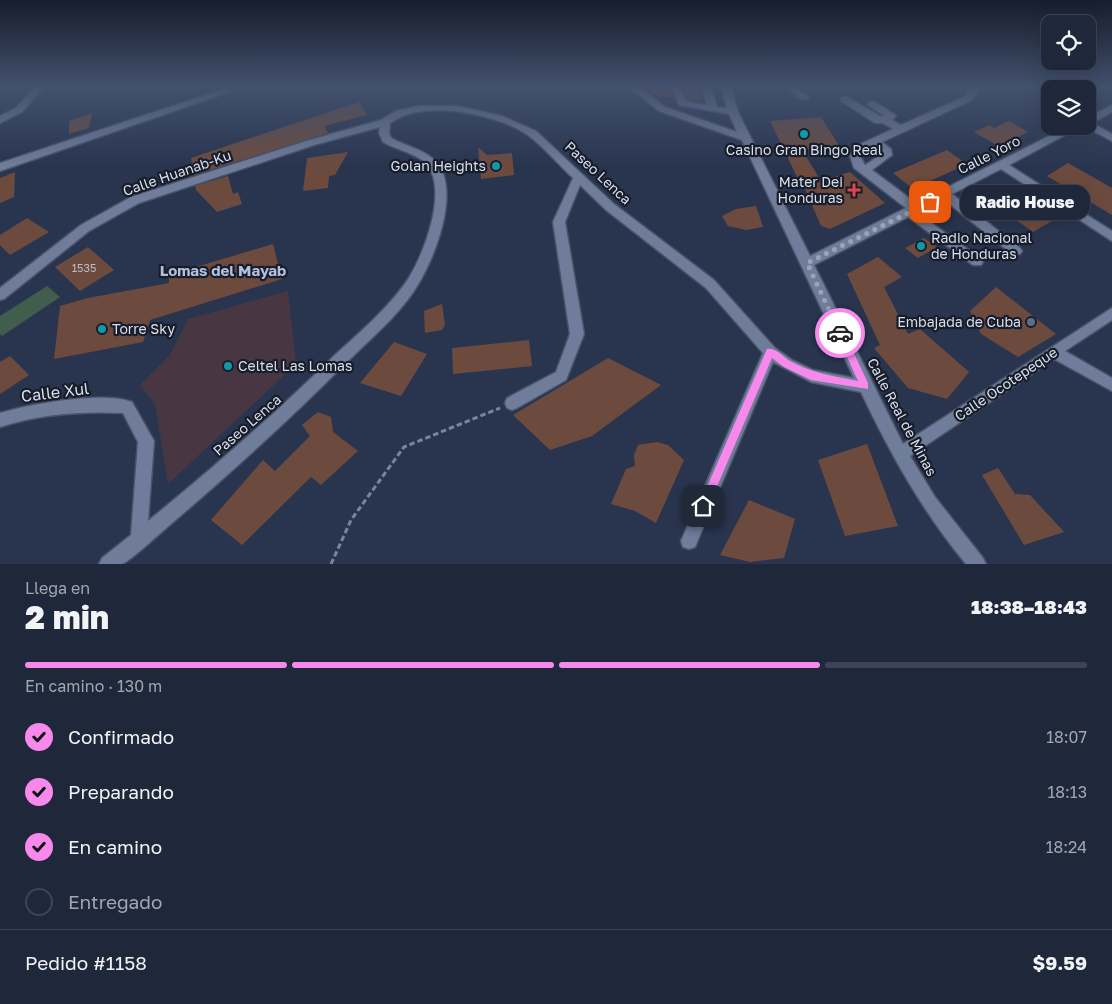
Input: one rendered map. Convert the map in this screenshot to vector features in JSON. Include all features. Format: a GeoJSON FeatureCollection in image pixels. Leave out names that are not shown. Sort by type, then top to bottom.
{"type":"FeatureCollection","features":[{"type":"Feature","properties":{"kind":"street"},"geometry":{"type":"LineString","coordinates":[[0,120],[13,113]]}},
{"type":"Feature","properties":{"kind":"street"},"geometry":{"type":"LineString","coordinates":[[0,166],[159,113]]}},
{"type":"Feature","properties":{"kind":"street","name":"Paseo Lenca"},"geometry":{"type":"LineString","coordinates":[[139,539],[305,395],[396,303],[416,277],[429,245],[440,207],[439,180],[429,160],[387,140],[384,133],[385,122],[392,116],[399,113]]}},
{"type":"Feature","properties":{"kind":"street","name":"Paseo Lenca"},"geometry":{"type":"LineString","coordinates":[[484,113],[532,133],[610,207],[710,284],[770,352],[787,364],[811,376],[865,386]]}},
{"type":"Feature","properties":{"kind":"street"},"geometry":{"type":"LineString","coordinates":[[675,113],[746,138]]}},
{"type":"Feature","properties":{"kind":"street","name":"Calle Real de Minas"},"geometry":{"type":"LineString","coordinates":[[734,113],[865,386],[900,454],[955,540],[977,564]]}},
{"type":"Feature","properties":{"kind":"street"},"geometry":{"type":"LineString","coordinates":[[867,113],[879,121],[886,120],[891,116],[887,113]]}},
{"type":"Feature","properties":{"kind":"street"},"geometry":{"type":"LineString","coordinates":[[934,113],[860,148],[855,156],[858,165],[977,262]]}},
{"type":"Feature","properties":{"kind":"street"},"geometry":{"type":"LineString","coordinates":[[886,120],[900,129]]}},
{"type":"Feature","properties":{"kind":"street","name":"Calle Huanab-Ku"},"geometry":{"type":"LineString","coordinates":[[0,295],[85,228],[135,200],[310,143],[385,122]]}},
{"type":"Feature","properties":{"kind":"street"},"geometry":{"type":"LineString","coordinates":[[1096,129],[1112,138]]}},
{"type":"Feature","properties":{"kind":"street","name":"Calle Yoro"},"geometry":{"type":"LineString","coordinates":[[807,263],[1060,135]]}},
{"type":"Feature","properties":{"kind":"street"},"geometry":{"type":"LineString","coordinates":[[865,170],[887,155],[887,151],[875,141]]}},
{"type":"Feature","properties":{"kind":"street"},"geometry":{"type":"LineString","coordinates":[[1002,165],[1112,237]]}},
{"type":"Feature","properties":{"kind":"street"},"geometry":{"type":"LineString","coordinates":[[512,403],[562,376],[577,334],[559,222],[578,178]]}},
{"type":"Feature","properties":{"kind":"street"},"geometry":{"type":"LineString","coordinates":[[944,194],[1016,251]]}},
{"type":"Feature","properties":{"kind":"street","name":"Calle Ocotepeque"},"geometry":{"type":"LineString","coordinates":[[900,454],[1112,313]]}},
{"type":"Feature","properties":{"kind":"street"},"geometry":{"type":"LineString","coordinates":[[688,541],[770,352]]}},
{"type":"Feature","properties":{"kind":"street"},"geometry":{"type":"LineString","coordinates":[[1054,352],[1112,386]]}},
{"type":"Feature","properties":{"kind":"street","name":"Calle Xul"},"geometry":{"type":"LineString","coordinates":[[0,420],[17,414],[91,404],[127,407],[146,441],[139,539]]}},
{"type":"Feature","properties":{"kind":"street"},"geometry":{"type":"LineString","coordinates":[[108,564],[139,539]]}},
{"type":"Feature","properties":{"kind":"path"},"geometry":{"type":"LineString","coordinates":[[331,564],[351,520],[404,447],[512,403]]}},
{"type":"Feature","properties":{"kind":"shaded area"},"geometry":{"type":"Polygon","coordinates":[[[288,291],[296,364],[168,484],[155,404],[140,385],[170,355],[188,319],[288,291]]]}},
{"type":"Feature","properties":{"kind":"green space"},"geometry":{"type":"Polygon","coordinates":[[[47,286],[60,297],[2,336],[0,334],[0,316],[47,286]]]}},
{"type":"Feature","properties":{"kind":"building"},"geometry":{"type":"Polygon","coordinates":[[[92,113],[89,128],[69,134],[69,121],[92,113]]]}},
{"type":"Feature","properties":{"kind":"building"},"geometry":{"type":"Polygon","coordinates":[[[325,113],[366,113],[367,115],[324,126],[328,133],[194,175],[191,158],[325,113]]]}},
{"type":"Feature","properties":{"kind":"building"},"geometry":{"type":"Polygon","coordinates":[[[821,117],[840,147],[802,150],[821,181],[850,172],[885,203],[830,229],[821,226],[803,184],[801,185],[770,121],[821,117]]]}},
{"type":"Feature","properties":{"kind":"building"},"geometry":{"type":"Polygon","coordinates":[[[1009,121],[1028,132],[1012,140],[1018,144],[1005,150],[974,132],[989,125],[994,128],[1009,121]]]}},
{"type":"Feature","properties":{"kind":"building","name":"Golan Heights"},"geometry":{"type":"Polygon","coordinates":[[[478,147],[487,155],[512,153],[514,175],[481,179],[478,147]]]}},
{"type":"Feature","properties":{"kind":"building"},"geometry":{"type":"Polygon","coordinates":[[[947,150],[967,164],[913,189],[893,173],[947,150]]]}},
{"type":"Feature","properties":{"kind":"building"},"geometry":{"type":"Polygon","coordinates":[[[348,152],[335,175],[329,176],[328,188],[303,191],[307,158],[348,152]]]}},
{"type":"Feature","properties":{"kind":"building"},"geometry":{"type":"Polygon","coordinates":[[[1068,163],[1112,188],[1112,215],[1047,176],[1068,163]]]}},
{"type":"Feature","properties":{"kind":"building"},"geometry":{"type":"Polygon","coordinates":[[[15,172],[14,197],[0,203],[0,178],[15,172]]]}},
{"type":"Feature","properties":{"kind":"building"},"geometry":{"type":"Polygon","coordinates":[[[228,176],[233,194],[238,192],[242,204],[217,212],[196,190],[195,186],[228,176]]]}},
{"type":"Feature","properties":{"kind":"building"},"geometry":{"type":"Polygon","coordinates":[[[1017,185],[1062,215],[1033,232],[989,201],[1017,185]]]}},
{"type":"Feature","properties":{"kind":"building"},"geometry":{"type":"Polygon","coordinates":[[[756,206],[763,227],[746,230],[728,226],[722,216],[736,209],[756,206]]]}},
{"type":"Feature","properties":{"kind":"building"},"geometry":{"type":"Polygon","coordinates":[[[27,218],[49,232],[10,255],[0,245],[0,235],[27,218]]]}},
{"type":"Feature","properties":{"kind":"building","name":"Radio Nacional de Honduras"},"geometry":{"type":"Polygon","coordinates":[[[924,238],[937,247],[918,258],[905,248],[924,238]]]}},
{"type":"Feature","properties":{"kind":"building"},"geometry":{"type":"Polygon","coordinates":[[[273,244],[282,279],[150,320],[143,342],[54,359],[60,306],[88,298],[169,283],[169,275],[273,244]]]}},
{"type":"Feature","properties":{"kind":"building"},"geometry":{"type":"Polygon","coordinates":[[[88,247],[114,270],[80,291],[55,267],[88,247]]]}},
{"type":"Feature","properties":{"kind":"building"},"geometry":{"type":"Polygon","coordinates":[[[878,257],[902,277],[884,287],[908,334],[920,329],[969,372],[947,399],[908,388],[874,348],[880,345],[847,274],[878,257]]]}},
{"type":"Feature","properties":{"kind":"building"},"geometry":{"type":"Polygon","coordinates":[[[996,287],[1056,334],[1018,357],[981,334],[970,311],[996,287]]]}},
{"type":"Feature","properties":{"kind":"building"},"geometry":{"type":"Polygon","coordinates":[[[442,304],[445,325],[442,330],[425,333],[424,311],[442,304]]]}},
{"type":"Feature","properties":{"kind":"building"},"geometry":{"type":"Polygon","coordinates":[[[529,340],[532,366],[453,374],[452,348],[529,340]]]}},
{"type":"Feature","properties":{"kind":"building"},"geometry":{"type":"Polygon","coordinates":[[[394,342],[427,354],[401,396],[360,383],[394,342]]]}},
{"type":"Feature","properties":{"kind":"building"},"geometry":{"type":"Polygon","coordinates":[[[10,356],[29,375],[0,394],[0,362],[10,356]]]}},
{"type":"Feature","properties":{"kind":"building"},"geometry":{"type":"Polygon","coordinates":[[[608,358],[661,385],[592,436],[550,450],[513,415],[608,358]]]}},
{"type":"Feature","properties":{"kind":"building"},"geometry":{"type":"Polygon","coordinates":[[[318,412],[331,417],[333,432],[358,451],[321,485],[311,477],[242,545],[211,520],[263,460],[275,471],[310,436],[302,425],[318,412]]]}},
{"type":"Feature","properties":{"kind":"building"},"geometry":{"type":"Polygon","coordinates":[[[657,442],[668,445],[684,460],[656,523],[635,511],[611,504],[626,469],[635,466],[634,455],[638,445],[657,442]]]}},
{"type":"Feature","properties":{"kind":"building"},"geometry":{"type":"Polygon","coordinates":[[[867,444],[898,526],[845,536],[818,460],[867,444]]]}},
{"type":"Feature","properties":{"kind":"building"},"geometry":{"type":"Polygon","coordinates":[[[998,468],[1015,494],[1030,495],[1064,532],[1024,545],[982,475],[998,468]]]}},
{"type":"Feature","properties":{"kind":"building"},"geometry":{"type":"Polygon","coordinates":[[[749,500],[795,519],[784,558],[750,562],[720,555],[749,500]]]}},
{"type":"Feature","properties":{"kind":"way so far"},"geometry":{"type":"LineString","coordinates":[[840,333],[807,263],[930,202]]}},
{"type":"Feature","properties":{"kind":"place","name":"Casino Gran Bingo Real"},"geometry":{"type":"Point","coordinates":[804,134]}},
{"type":"Feature","properties":{"kind":"place","name":"Golan Heights"},"geometry":{"type":"Point","coordinates":[496,166]}},
{"type":"Feature","properties":{"kind":"place","name":"Mater Dei Honduras"},"geometry":{"type":"Point","coordinates":[854,190]}},
{"type":"Feature","properties":{"kind":"place","name":"Radio House"},"geometry":{"type":"Point","coordinates":[930,202]}},
{"type":"Feature","properties":{"kind":"place","name":"Radio Nacional de Honduras"},"geometry":{"type":"Point","coordinates":[921,246]}},
{"type":"Feature","properties":{"kind":"place","name":"Embajada de Cuba"},"geometry":{"type":"Point","coordinates":[1031,322]}},
{"type":"Feature","properties":{"kind":"place","name":"Torre Sky"},"geometry":{"type":"Point","coordinates":[102,329]}},
{"type":"Feature","properties":{"kind":"place","name":"Celtel Las Lomas"},"geometry":{"type":"Point","coordinates":[228,366]}},
{"type":"Feature","properties":{"kind":"district","name":"Lomas del Mayab"},"geometry":{"type":"Point","coordinates":[223,271]}},
{"type":"Feature","properties":{"kind":"route"},"geometry":{"type":"LineString","coordinates":[[703,506],[770,352],[787,364],[811,376],[865,386],[840,333]]}}]}
